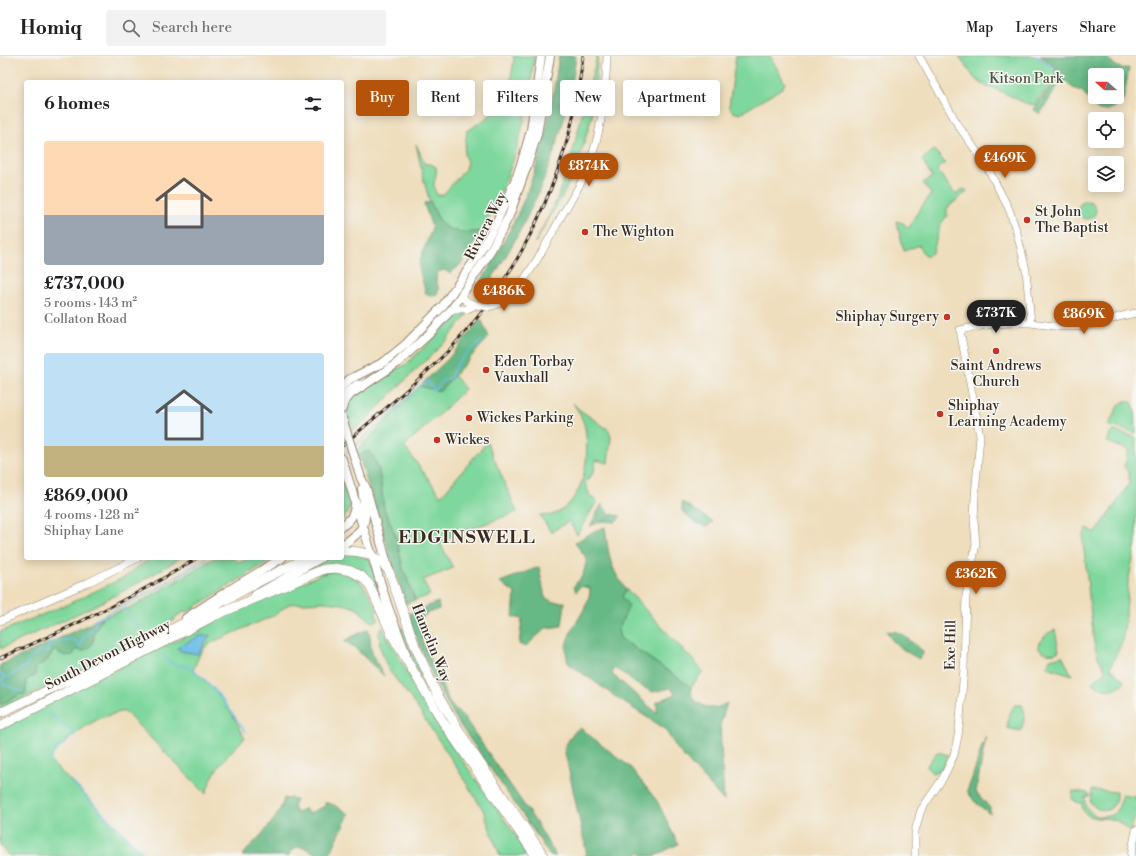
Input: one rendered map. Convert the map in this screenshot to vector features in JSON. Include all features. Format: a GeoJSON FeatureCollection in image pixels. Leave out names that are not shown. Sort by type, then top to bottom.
{"type":"FeatureCollection","features":[{"type":"Feature","properties":{"kind":"highway"},"geometry":{"type":"LineString","coordinates":[[344,551],[356,550],[373,555],[384,564],[389,571]]}},
{"type":"Feature","properties":{"kind":"highway","name":"South Devon Highway"},"geometry":{"type":"LineString","coordinates":[[0,726],[181,627],[281,570],[304,560]]}},
{"type":"Feature","properties":{"kind":"highway","name":"South Devon Highway"},"geometry":{"type":"LineString","coordinates":[[193,620],[228,609],[324,569],[336,568],[351,571],[362,577],[385,608],[395,634],[412,668]]}},
{"type":"Feature","properties":{"kind":"highway","name":"Hamelin Way"},"geometry":{"type":"LineString","coordinates":[[389,571],[409,630],[437,694],[452,720],[544,856]]}},
{"type":"Feature","properties":{"kind":"highway","name":"South Devon Highway"},"geometry":{"type":"LineString","coordinates":[[0,713],[107,663],[161,635],[181,627]]}},
{"type":"Feature","properties":{"kind":"highway","name":"Hamelin Way"},"geometry":{"type":"LineString","coordinates":[[412,668],[458,746],[536,856]]}},
{"type":"Feature","properties":{"kind":"main road","name":"Riviera Way"},"geometry":{"type":"LineString","coordinates":[[344,383],[376,367],[395,355],[415,336],[442,307],[466,274],[485,244],[514,183],[531,130],[542,56]]}},
{"type":"Feature","properties":{"kind":"main road","name":"Riviera Way"},"geometry":{"type":"LineString","coordinates":[[344,399],[402,360],[429,334],[452,309],[460,294],[497,240],[509,216],[522,182],[537,134],[550,56]]}},
{"type":"Feature","properties":{"kind":"main road"},"geometry":{"type":"LineString","coordinates":[[442,307],[449,305],[460,294]]}},
{"type":"Feature","properties":{"kind":"main road","name":"Hamelin Way"},"geometry":{"type":"LineString","coordinates":[[344,424],[361,478],[366,488],[389,571]]}},
{"type":"Feature","properties":{"kind":"main road","name":"Hamelin Way"},"geometry":{"type":"LineString","coordinates":[[344,466],[373,555],[385,608]]}},
{"type":"Feature","properties":{"kind":"main road"},"geometry":{"type":"LineString","coordinates":[[344,543],[359,532],[364,526],[366,513],[361,478]]}},
{"type":"Feature","properties":{"kind":"main road"},"geometry":{"type":"LineString","coordinates":[[344,524],[353,515],[355,502]]}},
{"type":"Feature","properties":{"kind":"main road","name":"South Devon Highway"},"geometry":{"type":"LineString","coordinates":[[193,620],[226,592],[279,560]]}},
{"type":"Feature","properties":{"kind":"main road","name":"South Devon Highway"},"geometry":{"type":"LineString","coordinates":[[228,609],[317,560]]}},
{"type":"Feature","properties":{"kind":"street"},"geometry":{"type":"LineString","coordinates":[[460,294],[466,302],[476,306],[487,307],[504,301],[522,282],[542,250],[580,183],[593,155],[601,122],[606,56]]}},
{"type":"Feature","properties":{"kind":"street"},"geometry":{"type":"LineString","coordinates":[[919,56],[958,125],[986,165],[1009,209],[1023,255],[1028,286],[1031,323],[1068,327],[1095,323],[1136,313]]}},
{"type":"Feature","properties":{"kind":"street"},"geometry":{"type":"LineString","coordinates":[[452,309],[467,309],[476,306]]}},
{"type":"Feature","properties":{"kind":"street","name":"Exe Hill"},"geometry":{"type":"LineString","coordinates":[[915,856],[915,831],[922,810],[943,778],[954,755],[960,719],[964,668],[966,596],[976,544],[974,520],[980,436],[960,330],[994,324],[1031,323]]}},
{"type":"Feature","properties":{"kind":"street"},"geometry":{"type":"LineString","coordinates":[[0,621],[89,582],[134,560]]}},
{"type":"Feature","properties":{"kind":"street"},"geometry":{"type":"LineString","coordinates":[[1131,856],[1136,830]]}},
{"type":"Feature","properties":{"kind":"green space"},"geometry":{"type":"Polygon","coordinates":[[[513,56],[534,56],[531,80],[511,80],[514,60],[513,56]]]}},
{"type":"Feature","properties":{"kind":"green space"},"geometry":{"type":"Polygon","coordinates":[[[559,56],[576,56],[572,80],[560,80],[560,116],[565,116],[543,181],[530,211],[515,239],[481,295],[477,290],[479,285],[511,228],[533,176],[549,116],[552,116],[552,101],[559,56]]]}},
{"type":"Feature","properties":{"kind":"green space"},"geometry":{"type":"Polygon","coordinates":[[[597,56],[598,56],[596,80],[591,80],[597,56]]]}},
{"type":"Feature","properties":{"kind":"green space"},"geometry":{"type":"Polygon","coordinates":[[[736,56],[770,56],[785,83],[782,88],[740,114],[733,112],[729,106],[736,56]]]}},
{"type":"Feature","properties":{"kind":"green space","name":"Kitson Park"},"geometry":{"type":"Polygon","coordinates":[[[959,56],[1037,56],[1055,69],[1055,78],[1034,105],[1025,103],[996,89],[987,87],[975,79],[959,56]]]}},
{"type":"Feature","properties":{"kind":"green space"},"geometry":{"type":"Polygon","coordinates":[[[1040,56],[1105,56],[1121,68],[1088,68],[1088,98],[1083,92],[1073,88],[1066,81],[1059,84],[1040,114],[1033,109],[1055,81],[1057,68],[1040,56]]]}},
{"type":"Feature","properties":{"kind":"green space"},"geometry":{"type":"Polygon","coordinates":[[[1124,68],[1129,68],[1124,96],[1124,68]]]}},
{"type":"Feature","properties":{"kind":"green space"},"geometry":{"type":"Polygon","coordinates":[[[1092,104],[1119,104],[1111,109],[1097,110],[1092,104]]]}},
{"type":"Feature","properties":{"kind":"green space"},"geometry":{"type":"Polygon","coordinates":[[[489,116],[525,116],[518,144],[504,186],[495,206],[484,227],[476,232],[464,233],[445,227],[436,216],[428,196],[416,144],[425,164],[431,164],[436,167],[434,184],[435,191],[437,195],[443,195],[465,169],[467,162],[464,155],[467,130],[489,116]]]}},
{"type":"Feature","properties":{"kind":"green space"},"geometry":{"type":"Polygon","coordinates":[[[582,116],[592,116],[583,147],[565,191],[535,243],[556,201],[570,162],[582,116]]]}},
{"type":"Feature","properties":{"kind":"green space"},"geometry":{"type":"Polygon","coordinates":[[[934,150],[945,163],[937,170],[955,194],[963,189],[968,191],[947,208],[947,216],[940,225],[933,252],[927,256],[922,252],[919,245],[904,251],[896,221],[903,223],[909,228],[915,216],[931,194],[923,183],[932,177],[922,160],[934,150]]]}},
{"type":"Feature","properties":{"kind":"green space"},"geometry":{"type":"Polygon","coordinates":[[[1083,201],[1091,201],[1096,206],[1094,217],[1091,219],[1083,219],[1078,214],[1078,206],[1083,201]]]}},
{"type":"Feature","properties":{"kind":"green space"},"geometry":{"type":"Polygon","coordinates":[[[431,202],[439,219],[449,228],[462,232],[480,231],[468,254],[460,265],[450,273],[444,270],[437,272],[436,281],[439,289],[437,294],[430,296],[426,294],[419,268],[420,260],[432,228],[424,203],[431,202]]]}},
{"type":"Feature","properties":{"kind":"green space"},"geometry":{"type":"Polygon","coordinates":[[[468,314],[445,342],[365,421],[351,432],[346,413],[350,400],[354,395],[382,377],[405,365],[456,315],[468,314]]]}},
{"type":"Feature","properties":{"kind":"green space"},"geometry":{"type":"Polygon","coordinates":[[[481,319],[489,337],[440,391],[420,386],[449,358],[481,319]]]}},
{"type":"Feature","properties":{"kind":"green space"},"geometry":{"type":"Polygon","coordinates":[[[454,375],[465,389],[404,446],[441,496],[487,442],[517,512],[449,537],[441,545],[453,568],[423,580],[430,595],[415,600],[403,568],[396,537],[384,508],[379,470],[370,452],[365,452],[359,456],[357,450],[420,386],[440,391],[454,375]]]}},
{"type":"Feature","properties":{"kind":"green space"},"geometry":{"type":"Polygon","coordinates":[[[1126,401],[1132,403],[1133,405],[1136,417],[1136,433],[1109,426],[1117,408],[1126,401]]]}},
{"type":"Feature","properties":{"kind":"green space"},"geometry":{"type":"Polygon","coordinates":[[[573,403],[580,410],[609,430],[611,437],[608,463],[596,460],[594,472],[585,483],[590,496],[597,501],[577,535],[569,521],[551,532],[540,515],[552,515],[563,509],[572,501],[583,478],[587,453],[585,428],[582,418],[573,403]]]}},
{"type":"Feature","properties":{"kind":"green space"},"geometry":{"type":"Polygon","coordinates":[[[1114,431],[1136,437],[1136,543],[1128,583],[1126,615],[1122,642],[1110,668],[1125,682],[1116,688],[1108,690],[1092,683],[1106,671],[1098,657],[1094,643],[1083,536],[1087,528],[1096,533],[1129,484],[1129,473],[1124,467],[1129,450],[1107,442],[1110,434],[1114,431]]]}},
{"type":"Feature","properties":{"kind":"green space"},"geometry":{"type":"Polygon","coordinates":[[[365,452],[370,452],[372,454],[379,470],[384,508],[396,537],[403,568],[415,600],[405,604],[359,456],[365,452]]]}},
{"type":"Feature","properties":{"kind":"green space"},"geometry":{"type":"Polygon","coordinates":[[[344,483],[345,487],[347,487],[349,496],[349,509],[344,517],[344,483]]]}},
{"type":"Feature","properties":{"kind":"green space"},"geometry":{"type":"Polygon","coordinates":[[[682,502],[713,522],[706,527],[695,522],[682,511],[682,502]]]}},
{"type":"Feature","properties":{"kind":"green space"},"geometry":{"type":"Polygon","coordinates":[[[602,504],[609,514],[621,516],[615,522],[602,521],[590,526],[602,504]]]}},
{"type":"Feature","properties":{"kind":"green space"},"geometry":{"type":"Polygon","coordinates":[[[605,527],[613,567],[626,589],[622,597],[629,606],[618,630],[620,638],[691,687],[692,698],[701,704],[709,708],[713,708],[727,703],[720,725],[724,801],[678,750],[664,728],[623,702],[568,663],[566,652],[567,642],[586,604],[590,588],[580,586],[576,592],[574,586],[583,575],[587,559],[575,543],[605,527]],[[613,668],[612,674],[657,713],[657,702],[675,694],[671,688],[653,692],[637,684],[613,668]]]}},
{"type":"Feature","properties":{"kind":"green space"},"geometry":{"type":"Polygon","coordinates":[[[344,554],[356,554],[370,560],[381,593],[378,594],[355,569],[302,575],[301,573],[324,560],[344,560],[344,554]]]}},
{"type":"Feature","properties":{"kind":"green space"},"geometry":{"type":"Polygon","coordinates":[[[147,560],[177,560],[137,584],[69,618],[0,649],[0,632],[68,604],[125,577],[147,560]]]}},
{"type":"Feature","properties":{"kind":"green space"},"geometry":{"type":"Polygon","coordinates":[[[211,560],[236,560],[241,562],[244,560],[271,560],[187,612],[185,611],[174,618],[175,620],[112,655],[0,710],[0,705],[21,694],[25,680],[36,667],[48,660],[54,650],[59,652],[69,651],[94,641],[94,633],[102,618],[136,605],[211,560]]]}},
{"type":"Feature","properties":{"kind":"green space"},"geometry":{"type":"Polygon","coordinates":[[[539,567],[545,598],[554,602],[565,602],[562,626],[546,628],[525,647],[519,644],[522,619],[513,617],[515,593],[500,582],[539,567]]]}},
{"type":"Feature","properties":{"kind":"green space"},"geometry":{"type":"Polygon","coordinates":[[[336,571],[359,580],[367,590],[378,611],[375,613],[379,620],[372,622],[356,608],[344,604],[323,602],[289,604],[275,615],[208,644],[200,654],[193,670],[217,693],[245,738],[227,756],[216,770],[206,794],[124,711],[103,717],[90,724],[61,745],[51,757],[50,761],[146,856],[9,856],[0,845],[0,725],[187,635],[188,636],[222,616],[322,574],[336,571]]]}},
{"type":"Feature","properties":{"kind":"green space"},"geometry":{"type":"Polygon","coordinates":[[[626,589],[703,671],[691,687],[620,638],[618,630],[628,606],[622,597],[626,589]]]}},
{"type":"Feature","properties":{"kind":"green space"},"geometry":{"type":"Polygon","coordinates":[[[438,602],[439,609],[420,618],[423,643],[450,704],[463,716],[537,824],[556,856],[550,856],[458,722],[430,670],[408,614],[438,602]]]}},
{"type":"Feature","properties":{"kind":"green space"},"geometry":{"type":"Polygon","coordinates":[[[102,618],[94,633],[91,646],[89,648],[82,651],[76,649],[73,655],[65,656],[54,650],[42,664],[36,667],[35,676],[26,680],[26,693],[0,705],[0,665],[102,618]]]}},
{"type":"Feature","properties":{"kind":"green space"},"geometry":{"type":"Polygon","coordinates":[[[382,627],[439,728],[515,834],[527,856],[500,856],[483,810],[412,700],[388,669],[380,647],[379,632],[382,627]]]}},
{"type":"Feature","properties":{"kind":"green space"},"geometry":{"type":"Polygon","coordinates":[[[403,628],[474,761],[472,763],[421,678],[400,629],[403,628]]]}},
{"type":"Feature","properties":{"kind":"green space"},"geometry":{"type":"Polygon","coordinates":[[[368,629],[372,653],[384,676],[353,646],[344,641],[368,629]]]}},
{"type":"Feature","properties":{"kind":"green space"},"geometry":{"type":"Polygon","coordinates":[[[1055,630],[1059,651],[1056,653],[1048,653],[1038,648],[1039,642],[1048,633],[1055,630]]]}},
{"type":"Feature","properties":{"kind":"green space"},"geometry":{"type":"Polygon","coordinates":[[[887,631],[897,632],[903,635],[923,651],[923,654],[919,659],[905,651],[892,640],[887,631]]]}},
{"type":"Feature","properties":{"kind":"green space"},"geometry":{"type":"Polygon","coordinates":[[[1062,656],[1072,675],[1047,667],[1050,659],[1062,656]]]}},
{"type":"Feature","properties":{"kind":"green space"},"geometry":{"type":"Polygon","coordinates":[[[1015,705],[1022,705],[1024,711],[1021,731],[1007,728],[1010,715],[1015,705]]]}},
{"type":"Feature","properties":{"kind":"green space"},"geometry":{"type":"Polygon","coordinates":[[[580,728],[630,767],[657,801],[678,844],[655,856],[644,856],[639,852],[636,856],[583,856],[587,855],[564,748],[573,733],[580,728]]]}},
{"type":"Feature","properties":{"kind":"green space"},"geometry":{"type":"Polygon","coordinates":[[[986,736],[976,792],[990,808],[990,814],[975,802],[967,791],[986,736]]]}},
{"type":"Feature","properties":{"kind":"green space"},"geometry":{"type":"Polygon","coordinates":[[[938,752],[948,755],[942,770],[932,773],[926,767],[938,752]]]}},
{"type":"Feature","properties":{"kind":"green space"},"geometry":{"type":"Polygon","coordinates":[[[1092,790],[1116,792],[1114,804],[1109,809],[1105,810],[1095,807],[1090,802],[1092,790]]]}},
{"type":"Feature","properties":{"kind":"green space"},"geometry":{"type":"Polygon","coordinates":[[[1073,791],[1088,793],[1089,796],[1085,797],[1087,808],[1094,815],[1102,817],[1113,814],[1116,811],[1122,795],[1136,797],[1136,814],[1130,832],[1115,820],[1094,818],[1086,814],[1082,803],[1075,802],[1075,800],[1072,799],[1073,791]]]}},
{"type":"Feature","properties":{"kind":"green space"},"geometry":{"type":"Polygon","coordinates":[[[290,797],[296,800],[293,807],[296,813],[305,808],[308,814],[325,806],[325,802],[334,805],[349,814],[329,856],[322,856],[303,847],[297,847],[289,854],[289,856],[242,856],[273,821],[282,806],[284,798],[288,799],[290,797]]]}},
{"type":"Feature","properties":{"kind":"water"},"geometry":{"type":"Polygon","coordinates":[[[210,635],[198,654],[180,651],[177,648],[199,636],[210,635]]]}},
{"type":"Feature","properties":{"kind":"waterway"},"geometry":{"type":"LineString","coordinates":[[1035,56],[1055,68]]}},
{"type":"Feature","properties":{"kind":"waterway"},"geometry":{"type":"LineString","coordinates":[[354,447],[428,380],[433,390],[437,389],[442,380],[451,378],[452,372],[459,362],[467,353],[482,341]]}},
{"type":"Feature","properties":{"kind":"waterway"},"geometry":{"type":"LineString","coordinates":[[344,454],[349,450]]}},
{"type":"Feature","properties":{"kind":"waterway"},"geometry":{"type":"LineString","coordinates":[[0,673],[5,677],[8,677],[27,665],[28,661],[41,650],[46,652],[48,651],[48,643],[61,640],[75,640],[77,645],[81,645],[82,639],[96,625],[93,621],[158,588],[204,560]]}},
{"type":"Feature","properties":{"kind":"waterway"},"geometry":{"type":"LineString","coordinates":[[125,606],[127,614]]}},
{"type":"Feature","properties":{"kind":"waterway"},"geometry":{"type":"LineString","coordinates":[[130,618],[139,628]]}},
{"type":"Feature","properties":{"kind":"waterway"},"geometry":{"type":"LineString","coordinates":[[163,655],[169,662],[177,666],[189,667],[204,679],[218,693],[246,732]]}},
{"type":"Feature","properties":{"kind":"waterway"},"geometry":{"type":"LineString","coordinates":[[5,677],[2,680],[3,684],[23,692]]}},
{"type":"Feature","properties":{"kind":"waterway"},"geometry":{"type":"LineString","coordinates":[[49,713],[75,734],[54,753],[50,760],[51,762]]}},
{"type":"Feature","properties":{"kind":"waterway"},"geometry":{"type":"LineString","coordinates":[[70,780],[146,856]]}},
{"type":"Feature","properties":{"kind":"railway"},"geometry":{"type":"LineString","coordinates":[[344,444],[412,385],[452,347],[473,324],[509,273],[538,218],[551,189],[561,160],[574,112],[583,56]]}},
{"type":"Feature","properties":{"kind":"railway"},"geometry":{"type":"LineString","coordinates":[[0,658],[101,612],[150,586],[194,560]]}},
{"type":"Feature","properties":{"kind":"place","name":"St John The Baptist"},"geometry":{"type":"Point","coordinates":[1027,220]}},
{"type":"Feature","properties":{"kind":"place","name":"The Wighton"},"geometry":{"type":"Point","coordinates":[585,232]}},
{"type":"Feature","properties":{"kind":"place","name":"Shiphay Surgery"},"geometry":{"type":"Point","coordinates":[947,317]}},
{"type":"Feature","properties":{"kind":"place","name":"Saint Andrews Church"},"geometry":{"type":"Point","coordinates":[996,351]}},
{"type":"Feature","properties":{"kind":"place","name":"Eden Torbay Vauxhall"},"geometry":{"type":"Point","coordinates":[486,370]}},
{"type":"Feature","properties":{"kind":"place","name":"Shiphay Learning Academy"},"geometry":{"type":"Point","coordinates":[940,414]}},
{"type":"Feature","properties":{"kind":"place","name":"Wickes Parking"},"geometry":{"type":"Point","coordinates":[469,418]}},
{"type":"Feature","properties":{"kind":"place","name":"Wickes"},"geometry":{"type":"Point","coordinates":[437,440]}},
{"type":"Feature","properties":{"kind":"district","name":"EDGINSWELL"},"geometry":{"type":"Point","coordinates":[467,537]}}]}
